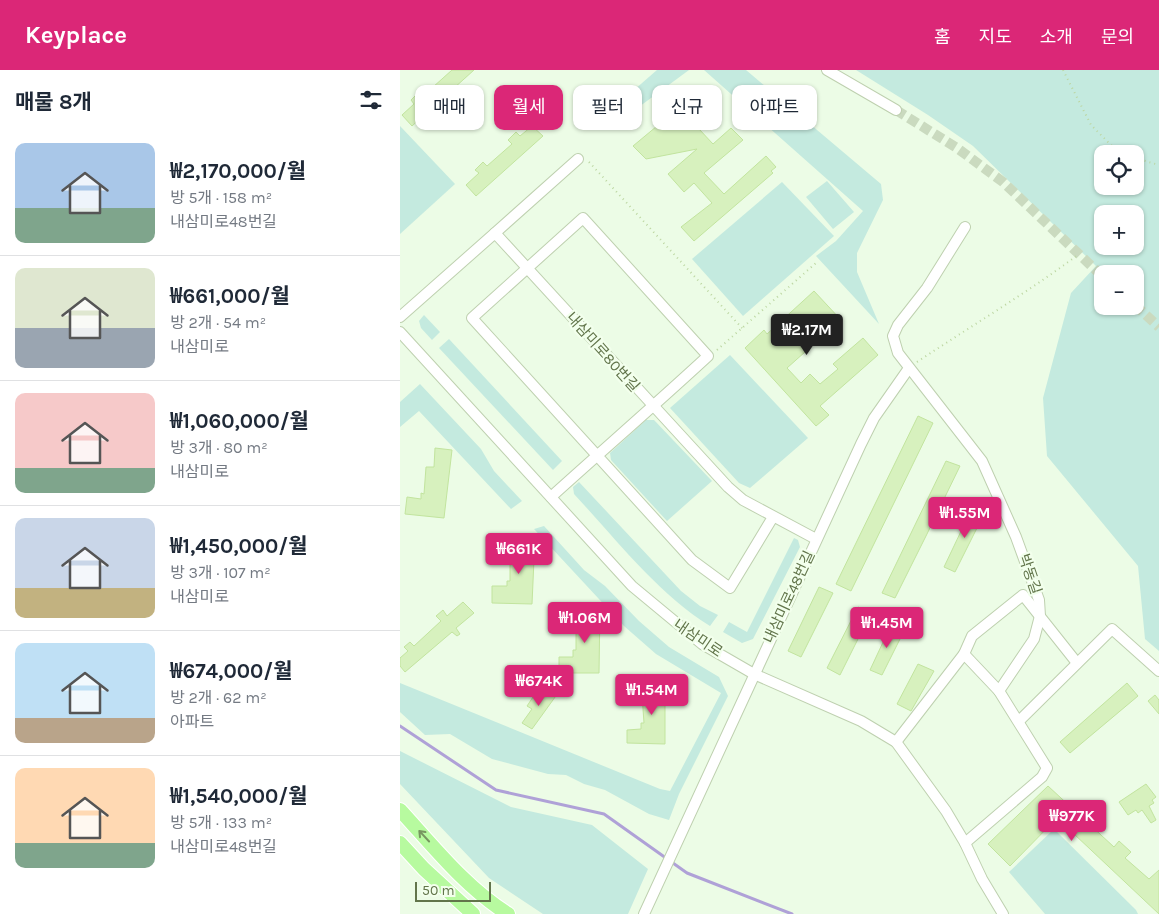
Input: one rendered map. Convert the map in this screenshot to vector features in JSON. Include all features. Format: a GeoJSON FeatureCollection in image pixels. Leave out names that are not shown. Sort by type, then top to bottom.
{"type":"FeatureCollection","features":[{"type":"Feature","properties":{"kind":"main road"},"geometry":{"type":"LineString","coordinates":[[400,810],[448,862],[496,906],[508,914]]}},
{"type":"Feature","properties":{"kind":"main road"},"geometry":{"type":"LineString","coordinates":[[400,843],[424,869],[473,914]]}},
{"type":"Feature","properties":{"kind":"street"},"geometry":{"type":"LineString","coordinates":[[827,70],[896,110]]}},
{"type":"Feature","properties":{"kind":"street"},"geometry":{"type":"LineString","coordinates":[[400,317],[578,159]]}},
{"type":"Feature","properties":{"kind":"street"},"geometry":{"type":"LineString","coordinates":[[551,497],[597,455],[652,407],[708,356],[582,218],[472,318],[597,455],[692,560],[730,588],[773,517]]}},
{"type":"Feature","properties":{"kind":"street","name":"박동길"},"geometry":{"type":"LineString","coordinates":[[965,227],[927,288],[898,325],[893,336],[898,353],[958,427],[989,474],[1020,546],[1039,600],[1040,616],[1034,639],[999,691]]}},
{"type":"Feature","properties":{"kind":"street","name":"내삼미로80번길"},"geometry":{"type":"LineString","coordinates":[[496,233],[652,407],[728,487],[743,500],[816,539]]}},
{"type":"Feature","properties":{"kind":"street","name":"내삼미로"},"geometry":{"type":"LineString","coordinates":[[400,332],[632,586],[664,615],[702,644],[754,674],[861,721],[896,742],[941,804],[965,843],[982,879],[1003,914]]}},
{"type":"Feature","properties":{"kind":"street","name":"내삼미로48번길"},"geometry":{"type":"LineString","coordinates":[[644,914],[816,539],[874,418],[909,368]]}},
{"type":"Feature","properties":{"kind":"street"},"geometry":{"type":"LineString","coordinates":[[896,742],[964,654],[972,636],[1024,595],[1077,663]]}},
{"type":"Feature","properties":{"kind":"street"},"geometry":{"type":"LineString","coordinates":[[1019,721],[1112,629],[1159,671]]}},
{"type":"Feature","properties":{"kind":"street"},"geometry":{"type":"LineString","coordinates":[[964,654],[999,691],[1047,768],[1042,777],[965,843]]}},
{"type":"Feature","properties":{"kind":"path"},"geometry":{"type":"LineString","coordinates":[[1063,70],[1091,125],[1111,145]]}},
{"type":"Feature","properties":{"kind":"path"},"geometry":{"type":"LineString","coordinates":[[1144,161],[1159,165]]}},
{"type":"Feature","properties":{"kind":"path"},"geometry":{"type":"LineString","coordinates":[[589,162],[742,328]]}},
{"type":"Feature","properties":{"kind":"path"},"geometry":{"type":"LineString","coordinates":[[909,368],[990,313],[1025,293],[1079,254]]}},
{"type":"Feature","properties":{"kind":"path"},"geometry":{"type":"LineString","coordinates":[[717,350],[816,263]]}},
{"type":"Feature","properties":{"kind":"shaded area"},"geometry":{"type":"Polygon","coordinates":[[[657,70],[689,70],[669,85],[652,85],[652,97],[642,105],[642,85],[640,85],[657,70]]]}},
{"type":"Feature","properties":{"kind":"shaded area"},"geometry":{"type":"Polygon","coordinates":[[[704,70],[746,70],[764,85],[732,85],[732,95],[704,70]]]}},
{"type":"Feature","properties":{"kind":"shaded area"},"geometry":{"type":"Polygon","coordinates":[[[856,70],[1159,70],[1159,651],[1145,639],[1138,566],[1047,456],[1043,398],[1071,293],[1094,268],[1094,315],[1144,315],[1144,265],[1095,265],[973,146],[856,70]]]}},
{"type":"Feature","properties":{"kind":"shaded area"},"geometry":{"type":"Polygon","coordinates":[[[400,126],[455,184],[400,234],[400,126]]]}},
{"type":"Feature","properties":{"kind":"shaded area"},"geometry":{"type":"Polygon","coordinates":[[[772,130],[817,130],[881,184],[883,200],[857,253],[857,272],[879,324],[816,256],[836,241],[863,211],[772,130]]]}},
{"type":"Feature","properties":{"kind":"shaded area"},"geometry":{"type":"Polygon","coordinates":[[[827,181],[854,212],[833,229],[806,197],[827,181]]]}},
{"type":"Feature","properties":{"kind":"shaded area"},"geometry":{"type":"Polygon","coordinates":[[[782,182],[834,236],[743,316],[692,259],[782,182]]]}},
{"type":"Feature","properties":{"kind":"shaded area"},"geometry":{"type":"Polygon","coordinates":[[[424,315],[440,332],[432,340],[421,328],[419,321],[424,315]]]}},
{"type":"Feature","properties":{"kind":"shaded area"},"geometry":{"type":"Polygon","coordinates":[[[449,339],[562,461],[553,470],[439,348],[449,339]]]}},
{"type":"Feature","properties":{"kind":"shaded area"},"geometry":{"type":"Polygon","coordinates":[[[730,355],[808,438],[750,488],[739,483],[670,408],[730,355]]]}},
{"type":"Feature","properties":{"kind":"shaded area"},"geometry":{"type":"Polygon","coordinates":[[[420,384],[481,449],[494,471],[522,501],[511,509],[419,411],[400,427],[400,402],[420,384]]]}},
{"type":"Feature","properties":{"kind":"shaded area"},"geometry":{"type":"Polygon","coordinates":[[[646,420],[654,420],[712,481],[667,521],[611,460],[610,453],[646,420]]]}},
{"type":"Feature","properties":{"kind":"shaded area"},"geometry":{"type":"Polygon","coordinates":[[[579,482],[681,591],[700,606],[718,615],[710,626],[672,598],[638,565],[574,494],[573,487],[579,482]]]}},
{"type":"Feature","properties":{"kind":"shaded area"},"geometry":{"type":"Polygon","coordinates":[[[544,526],[584,570],[605,586],[639,621],[669,647],[719,677],[728,696],[679,794],[669,820],[649,814],[605,790],[584,784],[566,775],[548,774],[492,759],[450,734],[425,735],[400,712],[400,683],[660,789],[670,791],[721,693],[656,654],[624,626],[534,529],[544,526]]]}},
{"type":"Feature","properties":{"kind":"shaded area"},"geometry":{"type":"Polygon","coordinates":[[[794,538],[798,540],[800,547],[753,639],[742,643],[723,632],[729,622],[747,632],[794,538]]]}},
{"type":"Feature","properties":{"kind":"shaded area"},"geometry":{"type":"Polygon","coordinates":[[[400,751],[511,807],[592,825],[648,869],[628,914],[543,914],[489,878],[400,784],[400,751]]]}},
{"type":"Feature","properties":{"kind":"shaded area"},"geometry":{"type":"Polygon","coordinates":[[[1054,829],[1138,914],[1045,914],[1009,872],[1054,829]]]}},
{"type":"Feature","properties":{"kind":"building"},"geometry":{"type":"Polygon","coordinates":[[[452,70],[474,70],[457,85],[435,85],[452,70]]]}},
{"type":"Feature","properties":{"kind":"building"},"geometry":{"type":"Polygon","coordinates":[[[415,96],[415,123],[412,126],[402,115],[414,104],[411,100],[415,96]]]}},
{"type":"Feature","properties":{"kind":"building"},"geometry":{"type":"Polygon","coordinates":[[[731,128],[743,140],[704,173],[724,194],[766,156],[776,167],[771,171],[773,173],[694,241],[681,227],[712,203],[694,183],[684,192],[668,174],[697,149],[646,159],[633,146],[652,130],[700,130],[713,144],[731,128]]]}},
{"type":"Feature","properties":{"kind":"building"},"geometry":{"type":"Polygon","coordinates":[[[527,130],[536,130],[543,136],[476,196],[466,185],[479,173],[475,170],[483,162],[487,166],[512,144],[508,140],[516,132],[520,136],[527,130]]]}},
{"type":"Feature","properties":{"kind":"building"},"geometry":{"type":"Polygon","coordinates":[[[814,291],[841,320],[787,368],[801,383],[810,374],[820,384],[838,369],[833,364],[863,338],[878,355],[820,406],[829,415],[816,426],[745,348],[764,330],[767,334],[814,291]]]}},
{"type":"Feature","properties":{"kind":"building"},"geometry":{"type":"Polygon","coordinates":[[[918,416],[933,423],[851,591],[836,584],[918,416]]]}},
{"type":"Feature","properties":{"kind":"building"},"geometry":{"type":"Polygon","coordinates":[[[435,448],[452,450],[444,518],[405,514],[407,497],[421,499],[421,493],[424,494],[426,467],[434,467],[435,448]]]}},
{"type":"Feature","properties":{"kind":"building"},"geometry":{"type":"Polygon","coordinates":[[[946,461],[960,466],[895,598],[882,593],[946,461]]]}},
{"type":"Feature","properties":{"kind":"building"},"geometry":{"type":"Polygon","coordinates":[[[973,506],[985,512],[955,572],[944,567],[973,506]]]}},
{"type":"Feature","properties":{"kind":"building"},"geometry":{"type":"Polygon","coordinates":[[[518,535],[535,537],[532,604],[492,603],[492,586],[507,586],[507,581],[510,581],[510,553],[517,554],[518,535]]]}},
{"type":"Feature","properties":{"kind":"building"},"geometry":{"type":"Polygon","coordinates":[[[819,587],[833,593],[801,657],[788,651],[819,587]]]}},
{"type":"Feature","properties":{"kind":"building"},"geometry":{"type":"Polygon","coordinates":[[[463,602],[474,613],[456,628],[460,634],[457,636],[452,632],[405,672],[400,666],[400,658],[408,651],[404,647],[410,642],[414,646],[441,621],[436,616],[443,610],[447,616],[463,602]]]}},
{"type":"Feature","properties":{"kind":"building"},"geometry":{"type":"Polygon","coordinates":[[[583,604],[600,605],[599,673],[559,673],[559,657],[573,657],[573,650],[576,650],[576,622],[583,622],[583,604]]]}},
{"type":"Feature","properties":{"kind":"building"},"geometry":{"type":"Polygon","coordinates":[[[858,607],[871,613],[840,675],[827,668],[858,607]]]}},
{"type":"Feature","properties":{"kind":"building"},"geometry":{"type":"Polygon","coordinates":[[[892,623],[905,629],[882,675],[870,670],[892,623]]]}},
{"type":"Feature","properties":{"kind":"building"},"geometry":{"type":"Polygon","coordinates":[[[918,664],[934,671],[911,711],[897,704],[918,664]]]}},
{"type":"Feature","properties":{"kind":"building"},"geometry":{"type":"Polygon","coordinates":[[[665,677],[665,744],[627,743],[627,730],[641,729],[641,723],[644,723],[642,695],[651,694],[651,678],[665,677]]]}},
{"type":"Feature","properties":{"kind":"building"},"geometry":{"type":"Polygon","coordinates":[[[1127,683],[1138,696],[1070,753],[1060,742],[1127,683]]]}},
{"type":"Feature","properties":{"kind":"building"},"geometry":{"type":"Polygon","coordinates":[[[548,687],[558,693],[532,729],[522,723],[532,709],[527,706],[533,697],[538,701],[548,687]]]}},
{"type":"Feature","properties":{"kind":"building"},"geometry":{"type":"Polygon","coordinates":[[[1155,695],[1159,700],[1159,714],[1148,701],[1155,695]]]}},
{"type":"Feature","properties":{"kind":"building"},"geometry":{"type":"Polygon","coordinates":[[[1146,784],[1156,797],[1152,800],[1154,803],[1149,806],[1156,820],[1151,823],[1142,810],[1138,813],[1136,810],[1128,815],[1119,802],[1146,784]]]}},
{"type":"Feature","properties":{"kind":"building"},"geometry":{"type":"Polygon","coordinates":[[[1048,786],[1114,847],[1119,841],[1131,852],[1125,858],[1149,879],[1159,870],[1159,914],[1057,818],[1010,866],[988,844],[1048,786]]]}},
{"type":"Feature","properties":{"kind":"waterway"},"geometry":{"type":"LineString","coordinates":[[400,726],[496,790],[604,814],[687,873],[792,914]]}},
{"type":"Feature","properties":{"kind":"tunnel"},"geometry":{"type":"LineString","coordinates":[[896,110],[957,148],[1003,182],[1094,268]]}},
{"type":"Feature","properties":{"kind":"tunnel"},"geometry":{"type":"LineString","coordinates":[[1144,313],[1159,327]]}}]}
